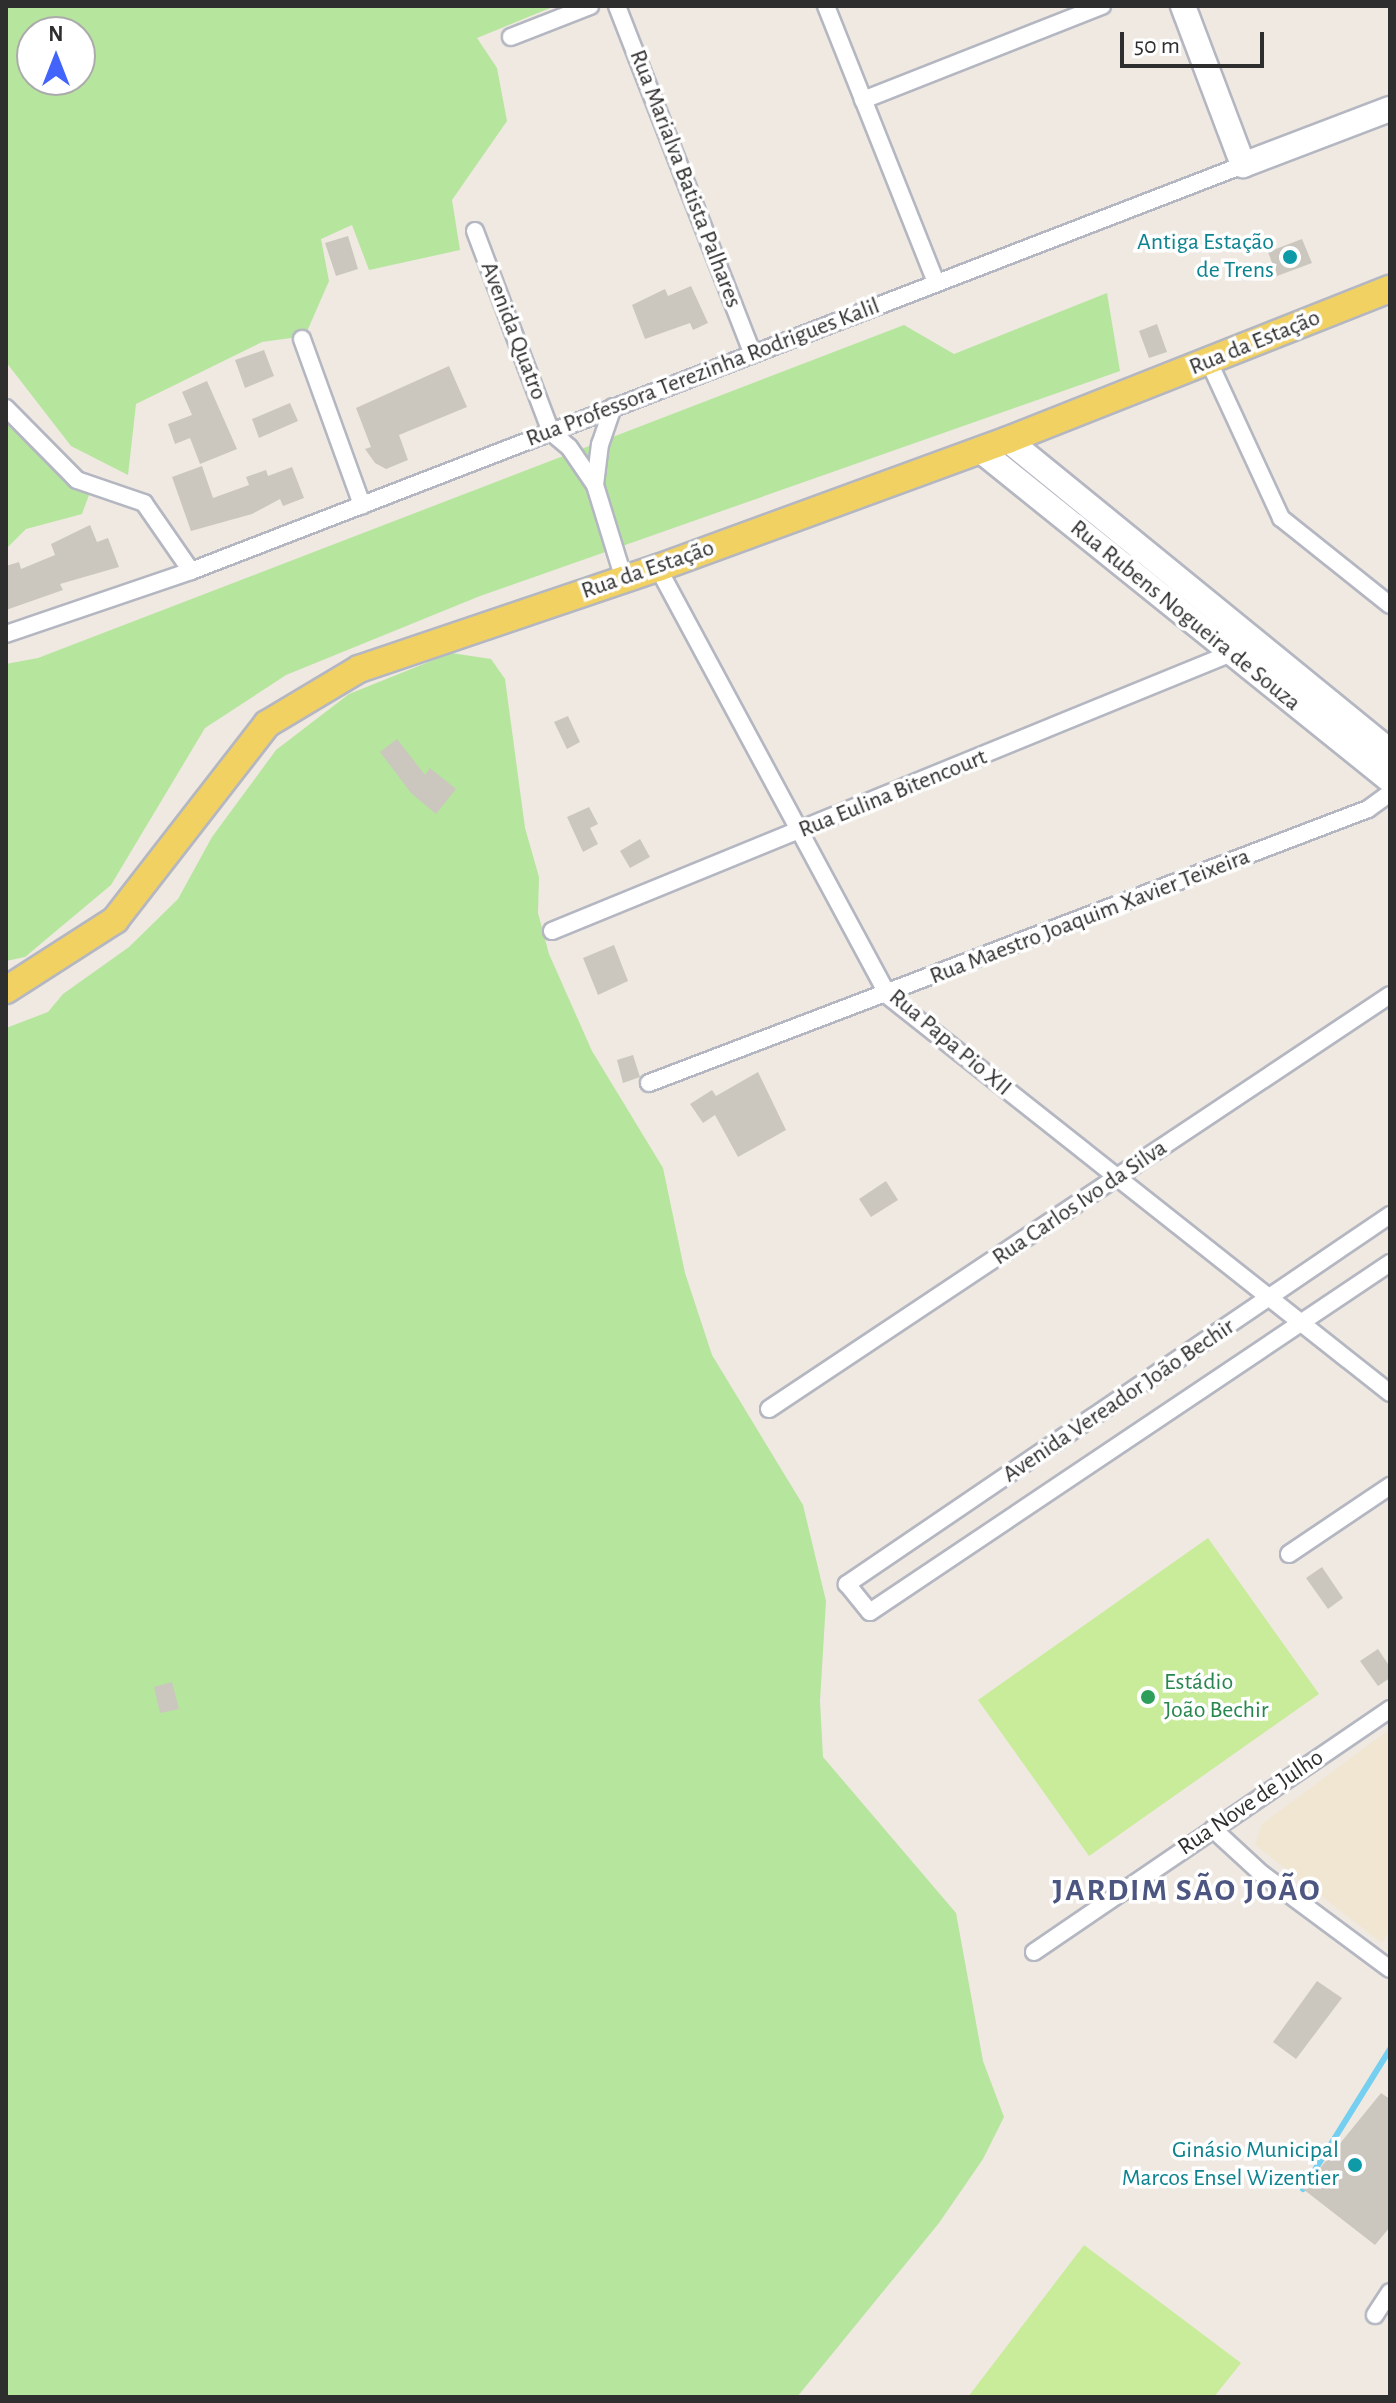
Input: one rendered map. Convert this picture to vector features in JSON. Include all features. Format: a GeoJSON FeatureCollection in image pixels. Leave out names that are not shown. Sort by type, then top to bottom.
{"type":"FeatureCollection","features":[{"type":"Feature","properties":{"kind":"main road","name":"Rua da Estação"},"geometry":{"type":"LineString","coordinates":[[6,990],[115,920],[267,724],[359,669],[658,568],[1008,440],[1389,290]]}},
{"type":"Feature","properties":{"kind":"street"},"geometry":{"type":"LineString","coordinates":[[511,37],[590,6]]}},
{"type":"Feature","properties":{"kind":"street","name":"Rua Marialva Batista Palhares"},"geometry":{"type":"LineString","coordinates":[[617,6],[752,352]]}},
{"type":"Feature","properties":{"kind":"street"},"geometry":{"type":"LineString","coordinates":[[826,6],[936,283]]}},
{"type":"Feature","properties":{"kind":"street"},"geometry":{"type":"LineString","coordinates":[[863,100],[1102,6]]}},
{"type":"Feature","properties":{"kind":"street"},"geometry":{"type":"LineString","coordinates":[[1183,6],[1243,165]]}},
{"type":"Feature","properties":{"kind":"street","name":"Rua Professora Terezinha Rodrigues Kalil"},"geometry":{"type":"LineString","coordinates":[[10,633],[191,571],[752,352],[1390,109]]}},
{"type":"Feature","properties":{"kind":"street","name":"Avenida Quatro"},"geometry":{"type":"LineString","coordinates":[[475,231],[551,432]]}},
{"type":"Feature","properties":{"kind":"street"},"geometry":{"type":"LineString","coordinates":[[302,339],[362,505]]}},
{"type":"Feature","properties":{"kind":"street"},"geometry":{"type":"LineString","coordinates":[[1209,362],[1281,518],[1390,605]]}},
{"type":"Feature","properties":{"kind":"street"},"geometry":{"type":"LineString","coordinates":[[595,485],[600,444],[613,407]]}},
{"type":"Feature","properties":{"kind":"street"},"geometry":{"type":"LineString","coordinates":[[6,408],[77,480],[144,503],[191,571]]}},
{"type":"Feature","properties":{"kind":"street"},"geometry":{"type":"LineString","coordinates":[[551,432],[569,447],[595,485],[624,579]]}},
{"type":"Feature","properties":{"kind":"street","name":"Rua Rubens Nogueira de Souza"},"geometry":{"type":"LineString","coordinates":[[1008,440],[1390,752]]}},
{"type":"Feature","properties":{"kind":"street","name":"Rua Rubens Nogueira de Souza"},"geometry":{"type":"LineString","coordinates":[[980,450],[1390,780]]}},
{"type":"Feature","properties":{"kind":"street","name":"Rua Papa Pio XII"},"geometry":{"type":"LineString","coordinates":[[658,568],[797,834],[888,996],[1390,1393]]}},
{"type":"Feature","properties":{"kind":"street","name":"Rua Eulina Bitencourt"},"geometry":{"type":"LineString","coordinates":[[552,931],[1232,655],[1253,641]]}},
{"type":"Feature","properties":{"kind":"street","name":"Rua Maestro Joaquim Xavier Teixeira"},"geometry":{"type":"LineString","coordinates":[[649,1083],[888,996],[1368,809],[1390,793]]}},
{"type":"Feature","properties":{"kind":"street","name":"Rua Carlos Ivo da Silva"},"geometry":{"type":"LineString","coordinates":[[769,1409],[1390,995]]}},
{"type":"Feature","properties":{"kind":"street","name":"Avenida Vereador João Bechir"},"geometry":{"type":"LineString","coordinates":[[1390,1215],[847,1584],[870,1612],[1305,1323],[1390,1263]]}},
{"type":"Feature","properties":{"kind":"street"},"geometry":{"type":"LineString","coordinates":[[1289,1554],[1390,1486]]}},
{"type":"Feature","properties":{"kind":"street","name":"Rua Nove de Julho"},"geometry":{"type":"LineString","coordinates":[[1034,1952],[1390,1709]]}},
{"type":"Feature","properties":{"kind":"street"},"geometry":{"type":"LineString","coordinates":[[1213,1829],[1262,1874],[1390,1969]]}},
{"type":"Feature","properties":{"kind":"street"},"geometry":{"type":"LineString","coordinates":[[1375,2315],[1390,2292]]}},
{"type":"Feature","properties":{"kind":"shaded area"},"geometry":{"type":"Polygon","coordinates":[[[1390,1729],[1390,1929],[1382,1943],[1255,1845],[1262,1824],[1390,1729]]]}},
{"type":"Feature","properties":{"kind":"green space"},"geometry":{"type":"Polygon","coordinates":[[[6,6],[555,6],[477,38],[497,68],[507,121],[452,200],[460,250],[369,270],[352,225],[321,239],[329,281],[305,336],[262,342],[136,404],[128,475],[71,446],[6,362],[6,6]]]}},
{"type":"Feature","properties":{"kind":"green space"},"geometry":{"type":"Polygon","coordinates":[[[1107,293],[1120,371],[480,596],[286,675],[205,728],[111,885],[25,957],[6,961],[6,664],[38,658],[904,325],[954,354],[1107,293]]]}},
{"type":"Feature","properties":{"kind":"green space"},"geometry":{"type":"Polygon","coordinates":[[[6,420],[89,495],[82,514],[26,529],[6,549],[6,420]]]}},
{"type":"Feature","properties":{"kind":"green space"},"geometry":{"type":"Polygon","coordinates":[[[451,653],[491,659],[505,679],[525,828],[539,877],[538,913],[549,954],[592,1051],[663,1168],[685,1273],[712,1355],[803,1505],[826,1601],[820,1701],[823,1757],[956,1913],[983,2061],[1004,2117],[983,2159],[939,2223],[797,2397],[6,2397],[6,1028],[48,1012],[63,994],[129,947],[178,899],[212,837],[276,750],[349,694],[451,653]]]}},
{"type":"Feature","properties":{"kind":"green space","name":"Estádio João Bechir"},"geometry":{"type":"Polygon","coordinates":[[[1208,1538],[1319,1694],[1089,1856],[978,1700],[1208,1538]]]}},
{"type":"Feature","properties":{"kind":"green space"},"geometry":{"type":"Polygon","coordinates":[[[1084,2245],[1241,2363],[1214,2397],[968,2397],[1084,2245]]]}},
{"type":"Feature","properties":{"kind":"building"},"geometry":{"type":"Polygon","coordinates":[[[348,236],[358,269],[336,276],[325,243],[348,236]]]}},
{"type":"Feature","properties":{"kind":"building","name":"Antiga Estação de Trens"},"geometry":{"type":"Polygon","coordinates":[[[1302,239],[1312,263],[1277,276],[1268,252],[1302,239]]]}},
{"type":"Feature","properties":{"kind":"building"},"geometry":{"type":"Polygon","coordinates":[[[691,286],[708,323],[693,330],[690,323],[645,339],[632,305],[665,289],[668,296],[691,286]]]}},
{"type":"Feature","properties":{"kind":"building"},"geometry":{"type":"Polygon","coordinates":[[[1157,324],[1167,352],[1149,358],[1139,331],[1157,324]]]}},
{"type":"Feature","properties":{"kind":"building"},"geometry":{"type":"Polygon","coordinates":[[[264,350],[274,376],[245,388],[235,360],[264,350]]]}},
{"type":"Feature","properties":{"kind":"building"},"geometry":{"type":"Polygon","coordinates":[[[449,366],[467,407],[399,435],[408,460],[386,469],[375,463],[365,449],[371,447],[356,408],[449,366]]]}},
{"type":"Feature","properties":{"kind":"building"},"geometry":{"type":"Polygon","coordinates":[[[207,381],[237,449],[200,464],[190,438],[175,444],[168,424],[192,415],[182,392],[207,381]]]}},
{"type":"Feature","properties":{"kind":"building"},"geometry":{"type":"Polygon","coordinates":[[[290,403],[298,421],[259,438],[252,419],[290,403]]]}},
{"type":"Feature","properties":{"kind":"building"},"geometry":{"type":"Polygon","coordinates":[[[202,466],[213,498],[249,485],[246,477],[266,470],[268,476],[292,467],[304,498],[283,506],[280,499],[252,514],[191,531],[172,477],[202,466]]]}},
{"type":"Feature","properties":{"kind":"building"},"geometry":{"type":"Polygon","coordinates":[[[90,525],[97,542],[108,538],[119,567],[60,584],[63,590],[6,610],[6,566],[19,562],[21,569],[55,555],[51,544],[90,525]]]}},
{"type":"Feature","properties":{"kind":"building"},"geometry":{"type":"Polygon","coordinates":[[[568,716],[580,742],[567,749],[554,722],[568,716]]]}},
{"type":"Feature","properties":{"kind":"building"},"geometry":{"type":"Polygon","coordinates":[[[397,739],[425,775],[430,768],[456,789],[436,814],[411,793],[380,752],[397,739]]]}},
{"type":"Feature","properties":{"kind":"building"},"geometry":{"type":"Polygon","coordinates":[[[589,807],[598,824],[590,828],[598,844],[583,852],[567,817],[589,807]]]}},
{"type":"Feature","properties":{"kind":"building"},"geometry":{"type":"Polygon","coordinates":[[[640,839],[650,857],[630,868],[620,851],[640,839]]]}},
{"type":"Feature","properties":{"kind":"building"},"geometry":{"type":"Polygon","coordinates":[[[614,945],[628,981],[598,995],[583,958],[614,945]]]}},
{"type":"Feature","properties":{"kind":"building"},"geometry":{"type":"Polygon","coordinates":[[[633,1055],[640,1077],[623,1083],[617,1060],[633,1055]]]}},
{"type":"Feature","properties":{"kind":"building"},"geometry":{"type":"Polygon","coordinates":[[[758,1072],[786,1130],[738,1157],[715,1115],[703,1123],[690,1104],[712,1090],[716,1096],[758,1072]]]}},
{"type":"Feature","properties":{"kind":"building"},"geometry":{"type":"Polygon","coordinates":[[[886,1181],[898,1200],[871,1217],[859,1199],[886,1181]]]}},
{"type":"Feature","properties":{"kind":"building"},"geometry":{"type":"Polygon","coordinates":[[[1322,1567],[1343,1598],[1328,1609],[1306,1578],[1322,1567]]]}},
{"type":"Feature","properties":{"kind":"building"},"geometry":{"type":"Polygon","coordinates":[[[1378,1649],[1390,1667],[1390,1678],[1378,1686],[1360,1661],[1378,1649]]]}},
{"type":"Feature","properties":{"kind":"building"},"geometry":{"type":"Polygon","coordinates":[[[172,1682],[179,1709],[160,1713],[154,1687],[172,1682]]]}},
{"type":"Feature","properties":{"kind":"building"},"geometry":{"type":"Polygon","coordinates":[[[1317,1981],[1342,1998],[1296,2059],[1273,2042],[1317,1981]]]}},
{"type":"Feature","properties":{"kind":"building","name":"Ginásio Municipal Marcos Ensel Wizentier"},"geometry":{"type":"Polygon","coordinates":[[[1381,2093],[1390,2099],[1390,2227],[1375,2245],[1303,2189],[1381,2093]]]}},
{"type":"Feature","properties":{"kind":"waterway"},"geometry":{"type":"LineString","coordinates":[[1303,2189],[1390,2049]]}},
{"type":"Feature","properties":{"kind":"place","name":"Antiga Estação de Trens"},"geometry":{"type":"Point","coordinates":[1290,257]}},
{"type":"Feature","properties":{"kind":"place","name":"Estádio João Bechir"},"geometry":{"type":"Point","coordinates":[1148,1697]}},
{"type":"Feature","properties":{"kind":"place","name":"Ginásio Municipal Marcos Ensel Wizentier"},"geometry":{"type":"Point","coordinates":[1355,2165]}},
{"type":"Feature","properties":{"kind":"district","name":"JARDIM SÃO JOÃO"},"geometry":{"type":"Point","coordinates":[1187,1890]}}]}
